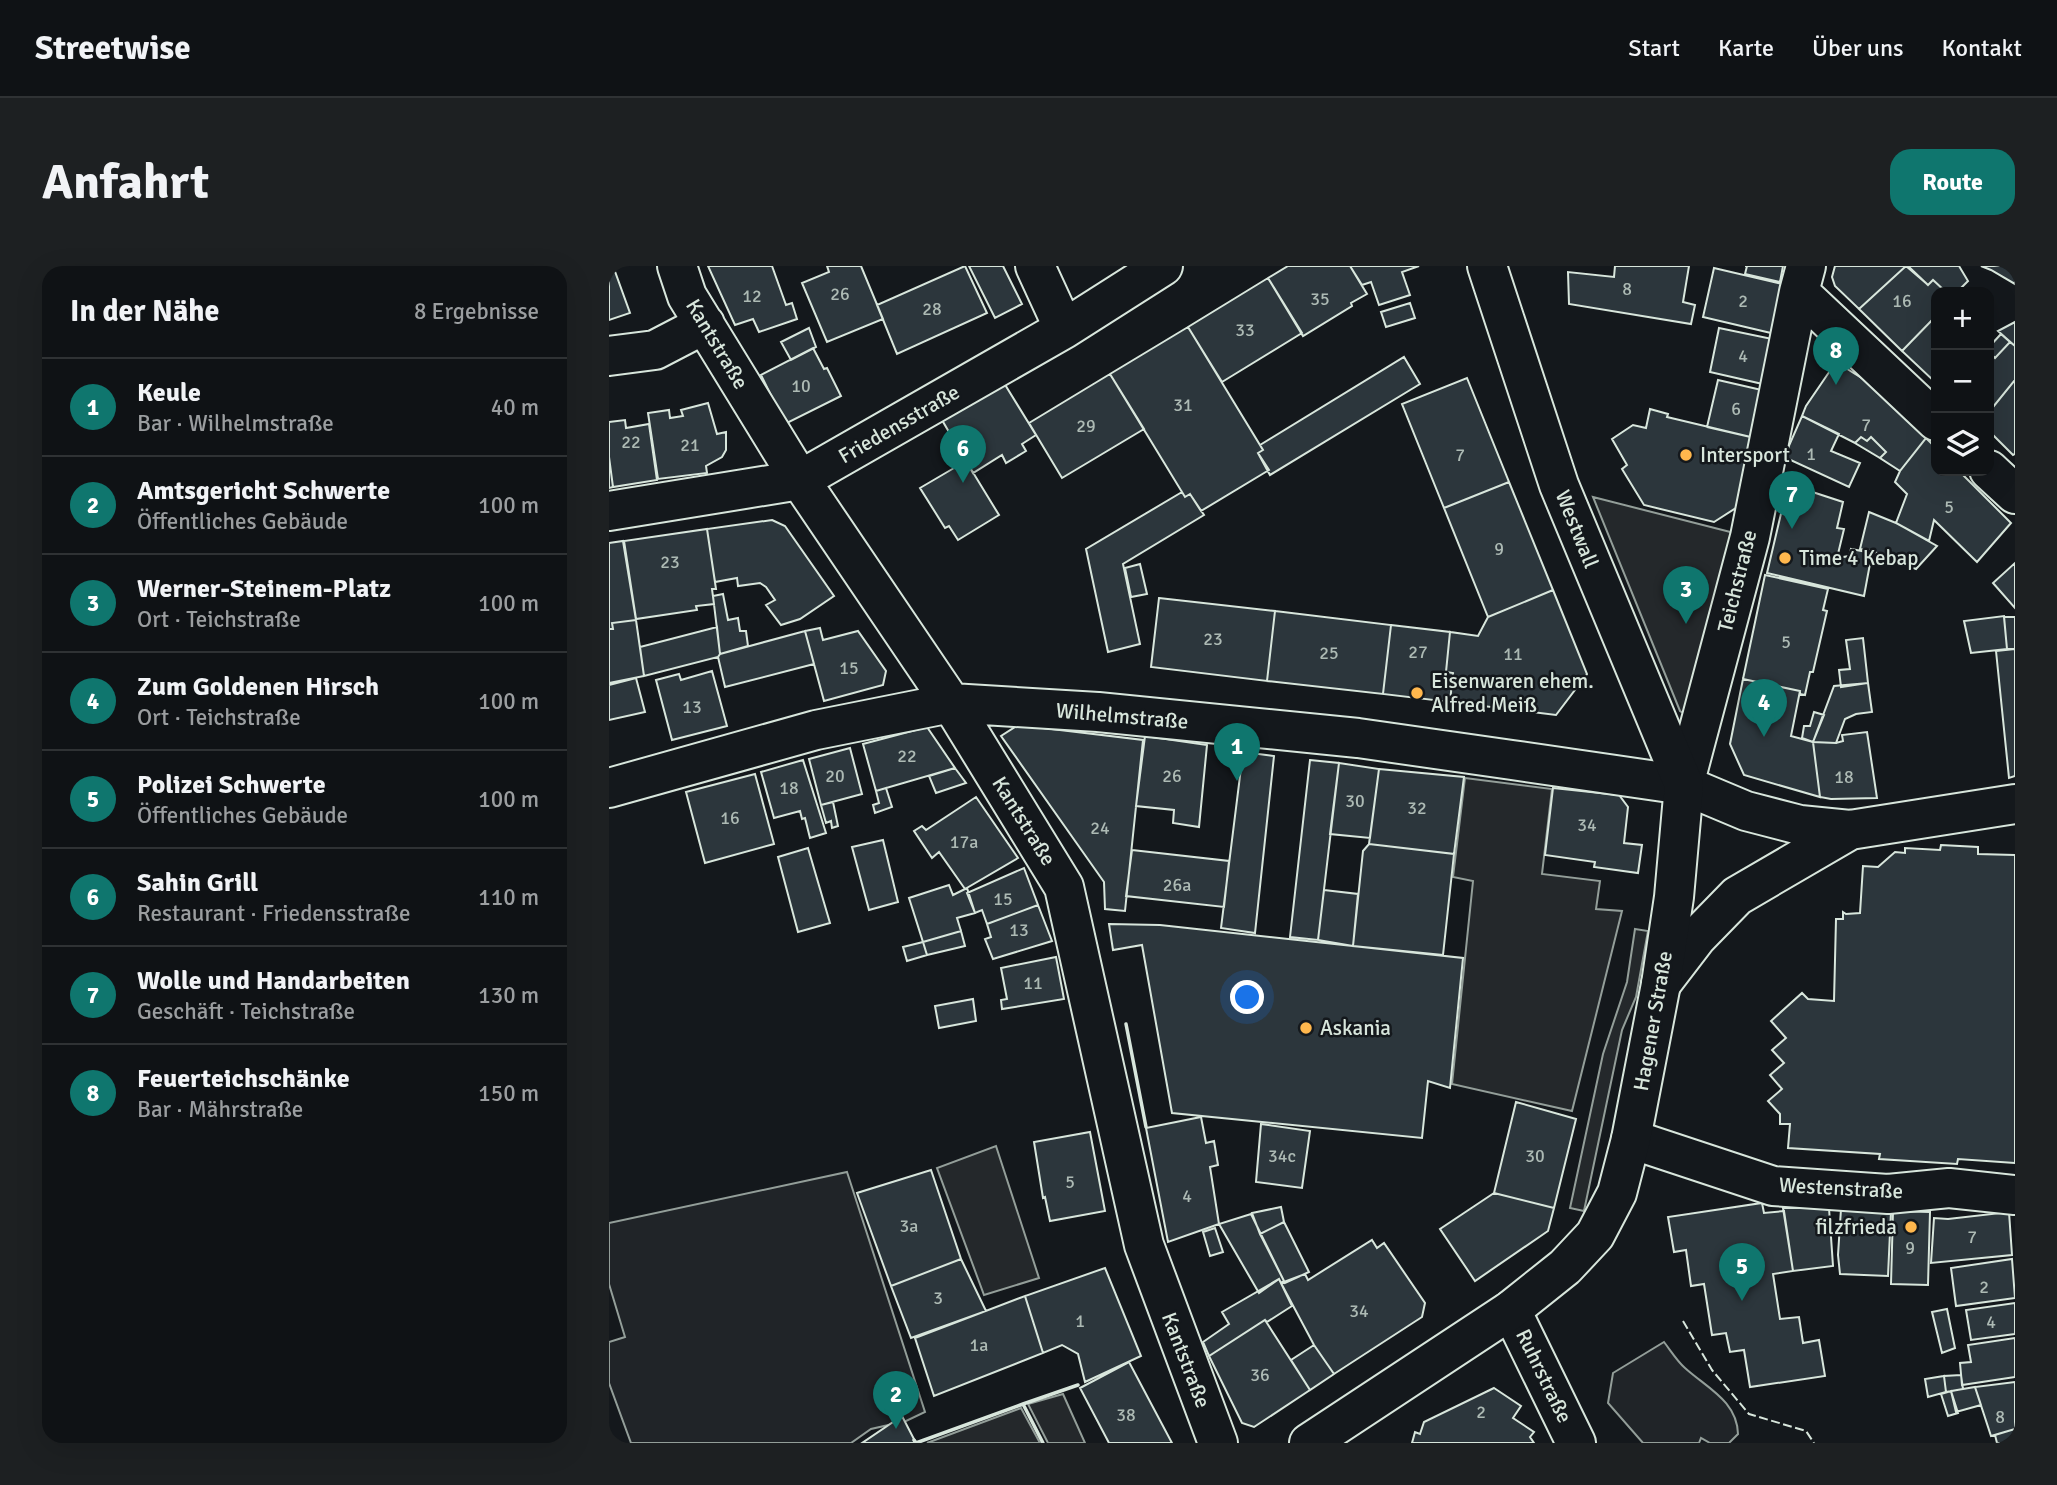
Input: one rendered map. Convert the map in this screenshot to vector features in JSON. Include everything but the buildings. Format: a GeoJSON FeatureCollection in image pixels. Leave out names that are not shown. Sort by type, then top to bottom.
{"type":"FeatureCollection","features":[{"type":"Feature","properties":{"kind":"street","name":"Kantstraße"},"geometry":{"type":"LineString","coordinates":[[677,266],[687,296],[800,480],[951,703],[1064,887],[1144,1245],[1218,1443]]}},
{"type":"Feature","properties":{"kind":"street"},"geometry":{"type":"LineString","coordinates":[[1035,266],[1064,329]]}},
{"type":"Feature","properties":{"kind":"street","name":"Friedensstraße"},"geometry":{"type":"LineString","coordinates":[[609,511],[800,480],[1064,329],[1163,266]]}},
{"type":"Feature","properties":{"kind":"street","name":"Westwall"},"geometry":{"type":"LineString","coordinates":[[1487,266],[1559,485],[1684,785]]}},
{"type":"Feature","properties":{"kind":"street"},"geometry":{"type":"LineString","coordinates":[[1803,279],[1931,416]]}},
{"type":"Feature","properties":{"kind":"street","name":"Teichstraße"},"geometry":{"type":"LineString","coordinates":[[1684,785],[1750,537],[1803,279]]}},
{"type":"Feature","properties":{"kind":"street"},"geometry":{"type":"LineString","coordinates":[[609,356],[655,350],[705,324]]}},
{"type":"Feature","properties":{"kind":"street"},"geometry":{"type":"LineString","coordinates":[[1994,475],[2015,494]]}},
{"type":"Feature","properties":{"kind":"street","name":"Wilhelmstraße"},"geometry":{"type":"LineString","coordinates":[[609,788],[817,730],[951,703],[1098,712],[1358,738],[1684,785]]}},
{"type":"Feature","properties":{"kind":"street"},"geometry":{"type":"LineString","coordinates":[[1684,785],[1746,811],[1800,825],[1850,830],[2015,804]]}},
{"type":"Feature","properties":{"kind":"street","name":"Hagener Straße"},"geometry":{"type":"LineString","coordinates":[[1309,1443],[1511,1310],[1565,1268],[1595,1235],[1616,1193],[1631,1139],[1661,984],[1674,897],[1684,785]]}},
{"type":"Feature","properties":{"kind":"street"},"geometry":{"type":"LineString","coordinates":[[1661,984],[1697,937],[1737,896],[1850,830]]}},
{"type":"Feature","properties":{"kind":"street","name":"Westenstraße"},"geometry":{"type":"LineString","coordinates":[[1631,1139],[1773,1186],[1888,1194],[1949,1188],[2015,1195]]}},
{"type":"Feature","properties":{"kind":"street","name":"Ruhrstraße"},"geometry":{"type":"LineString","coordinates":[[1511,1310],[1576,1443]]}},
{"type":"Feature","properties":{"kind":"shaded area"},"geometry":{"type":"Polygon","coordinates":[[[1593,497],[1750,537],[1700,723],[1680,711],[1593,497]]]}},
{"type":"Feature","properties":{"kind":"shaded area"},"geometry":{"type":"Polygon","coordinates":[[[1465,778],[1552,789],[1542,874],[1600,881],[1596,909],[1622,911],[1572,1111],[1452,1084],[1473,881],[1453,877],[1465,778]]]}},
{"type":"Feature","properties":{"kind":"shaded area"},"geometry":{"type":"Polygon","coordinates":[[[1635,929],[1648,931],[1636,997],[1622,1030],[1584,1211],[1570,1208],[1603,1054],[1627,982],[1635,929]]]}},
{"type":"Feature","properties":{"kind":"shaded area"},"geometry":{"type":"Polygon","coordinates":[[[996,1146],[1039,1278],[984,1295],[937,1168],[996,1146]]]}},
{"type":"Feature","properties":{"kind":"shaded area"},"geometry":{"type":"Polygon","coordinates":[[[847,1172],[925,1412],[906,1421],[871,1429],[851,1443],[631,1443],[609,1383],[609,1342],[625,1337],[609,1284],[609,1223],[847,1172]]]}},
{"type":"Feature","properties":{"kind":"shaded area"},"geometry":{"type":"Polygon","coordinates":[[[1664,1342],[1682,1365],[1727,1404],[1738,1434],[1729,1443],[1710,1443],[1701,1438],[1699,1443],[1643,1443],[1608,1403],[1613,1373],[1664,1342]]]}},
{"type":"Feature","properties":{"kind":"shaded area"},"geometry":{"type":"Polygon","coordinates":[[[1063,1394],[1085,1443],[1048,1443],[1028,1404],[1063,1394]]]}},
{"type":"Feature","properties":{"kind":"shaded area"},"geometry":{"type":"Polygon","coordinates":[[[1021,1408],[1040,1443],[927,1443],[1021,1408]]]}},
{"type":"Feature","properties":{"kind":"fence"},"geometry":{"type":"LineString","coordinates":[[1683,1321],[1712,1370],[1749,1414],[1806,1431],[1814,1443]]}},
{"type":"Feature","properties":{"kind":"wall"},"geometry":{"type":"LineString","coordinates":[[1126,1024],[1146,1127]]}},
{"type":"Feature","properties":{"kind":"wall"},"geometry":{"type":"LineString","coordinates":[[1023,1404],[1078,1385]]}},
{"type":"Feature","properties":{"kind":"wall"},"geometry":{"type":"LineString","coordinates":[[914,1440],[916,1443],[1023,1404],[1043,1443]]}},
{"type":"Feature","properties":{"kind":"place","name":"Feuerteichschänke"},"geometry":{"type":"Point","coordinates":[1836,385]}},
{"type":"Feature","properties":{"kind":"place","name":"Intersport"},"geometry":{"type":"Point","coordinates":[1686,455]}},
{"type":"Feature","properties":{"kind":"place","name":"Sahin Grill"},"geometry":{"type":"Point","coordinates":[963,483]}},
{"type":"Feature","properties":{"kind":"place","name":"Wolle und Handarbeiten"},"geometry":{"type":"Point","coordinates":[1792,529]}},
{"type":"Feature","properties":{"kind":"place","name":"Time 4 Kebap"},"geometry":{"type":"Point","coordinates":[1785,558]}},
{"type":"Feature","properties":{"kind":"place","name":"Werner-Steinem-Platz"},"geometry":{"type":"Point","coordinates":[1686,624]}},
{"type":"Feature","properties":{"kind":"place","name":"Eisenwaren ehem. Alfred Meiß"},"geometry":{"type":"Point","coordinates":[1417,693]}},
{"type":"Feature","properties":{"kind":"place","name":"Zum Goldenen Hirsch"},"geometry":{"type":"Point","coordinates":[1764,737]}},
{"type":"Feature","properties":{"kind":"place","name":"Keule"},"geometry":{"type":"Point","coordinates":[1237,781]}},
{"type":"Feature","properties":{"kind":"place","name":"Askania"},"geometry":{"type":"Point","coordinates":[1306,1028]}},
{"type":"Feature","properties":{"kind":"place","name":"filzfrieda"},"geometry":{"type":"Point","coordinates":[1911,1227]}},
{"type":"Feature","properties":{"kind":"place","name":"Polizei Schwerte"},"geometry":{"type":"Point","coordinates":[1742,1301]}},
{"type":"Feature","properties":{"kind":"place","name":"Amtsgericht Schwerte"},"geometry":{"type":"Point","coordinates":[896,1429]}}]}
